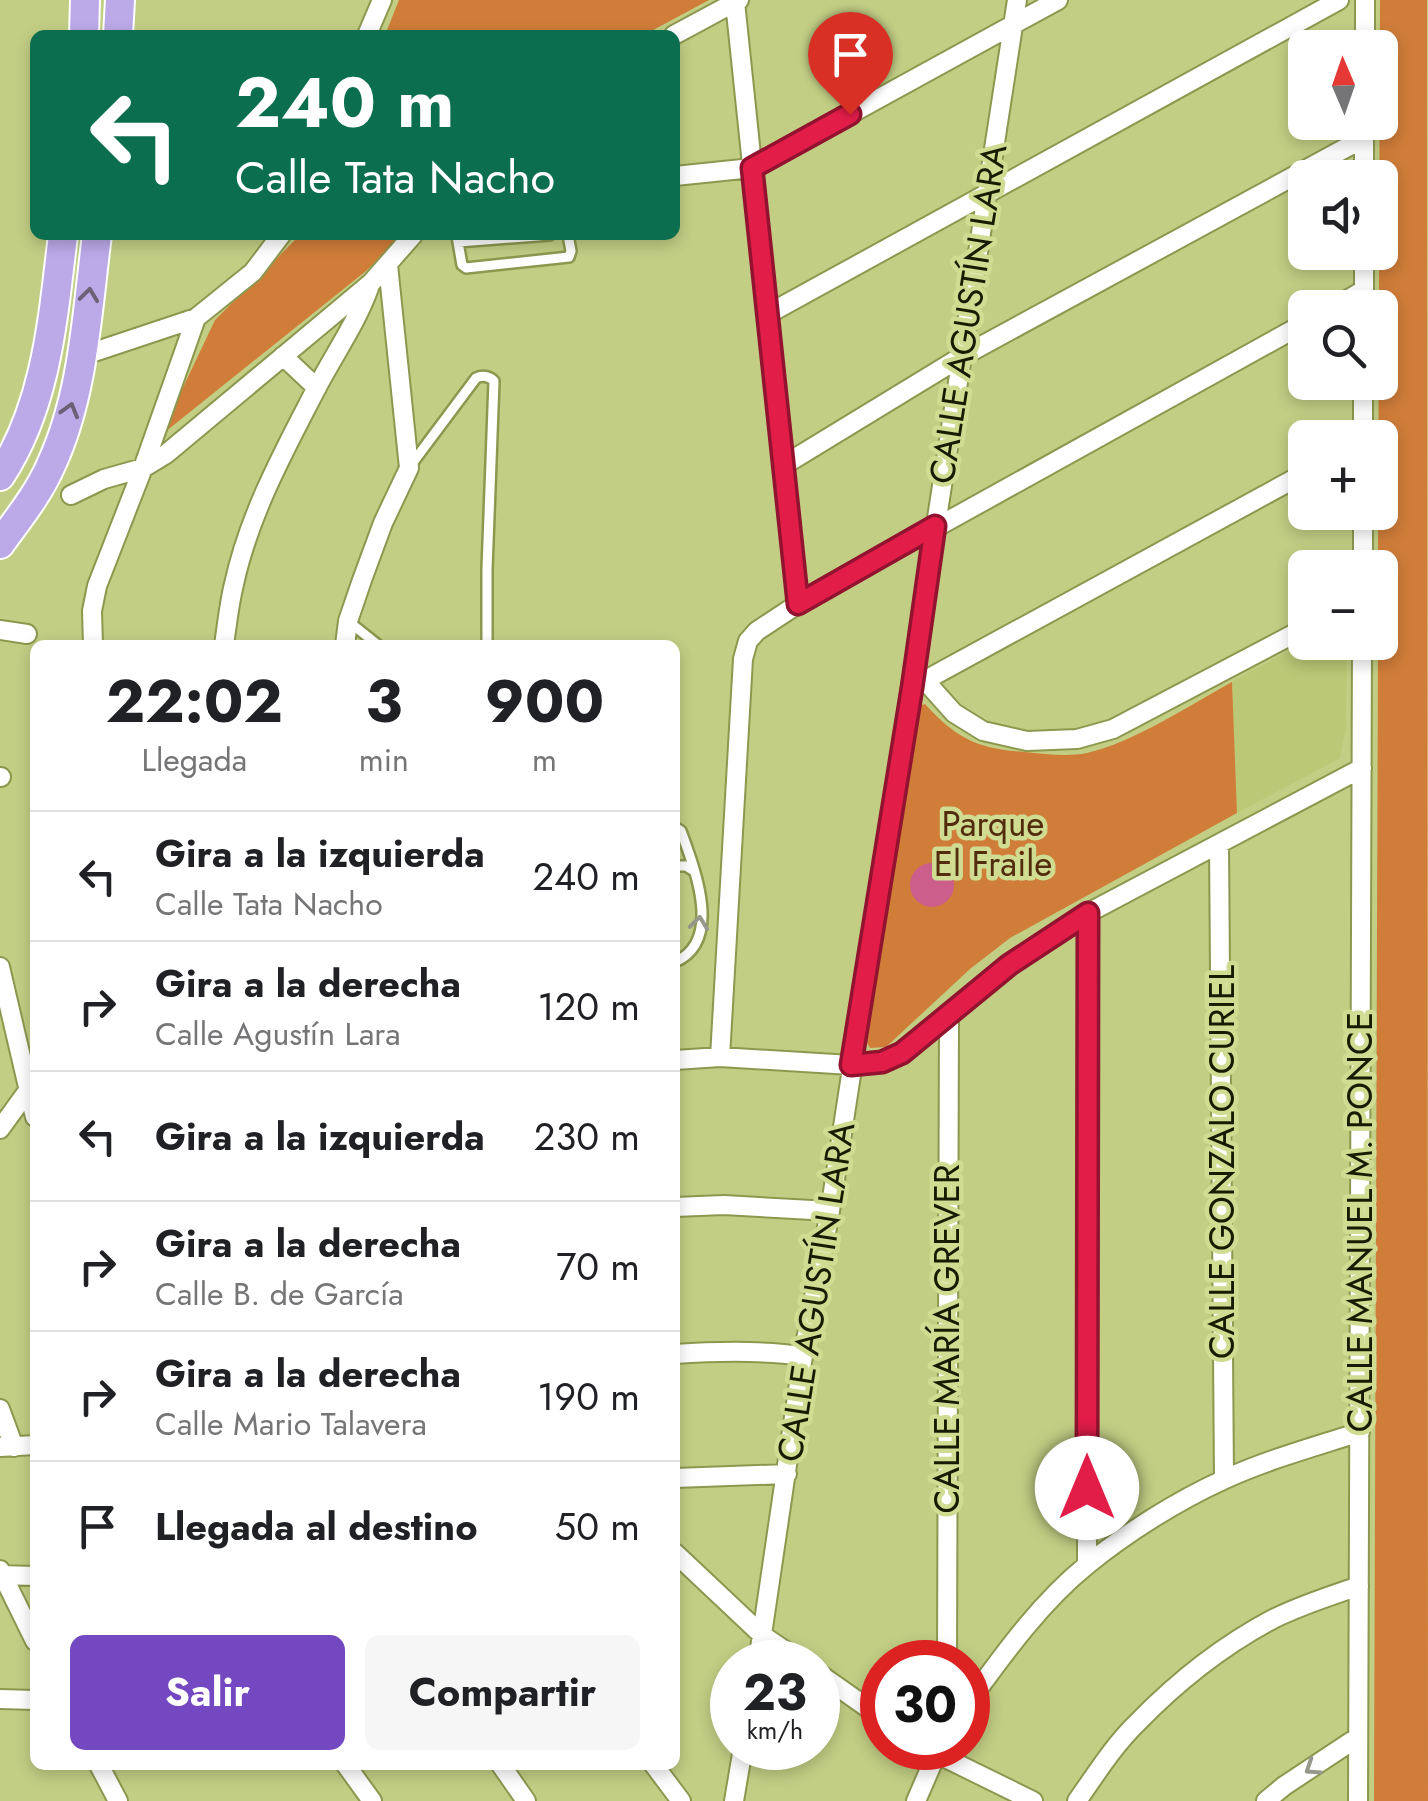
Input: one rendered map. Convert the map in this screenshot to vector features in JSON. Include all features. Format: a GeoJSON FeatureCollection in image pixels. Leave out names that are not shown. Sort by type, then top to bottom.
{"type":"FeatureCollection","features":[{"type":"Feature","properties":{"kind":"main road"},"geometry":{"type":"LineString","coordinates":[[84,30],[85,0]]}},
{"type":"Feature","properties":{"kind":"main road"},"geometry":{"type":"LineString","coordinates":[[118,30],[120,0]]}},
{"type":"Feature","properties":{"kind":"main road"},"geometry":{"type":"LineString","coordinates":[[0,476],[19,446],[48,352],[62,240]]}},
{"type":"Feature","properties":{"kind":"main road"},"geometry":{"type":"LineString","coordinates":[[0,544],[53,462],[82,356],[96,240]]}},
{"type":"Feature","properties":{"kind":"street"},"geometry":{"type":"LineString","coordinates":[[369,30],[382,0]]}},
{"type":"Feature","properties":{"kind":"street","name":"CALLE AGUSTÍN LARA"},"geometry":{"type":"LineString","coordinates":[[761,1640],[803,1356],[917,679],[935,526],[1017,0]]}},
{"type":"Feature","properties":{"kind":"street"},"geometry":{"type":"LineString","coordinates":[[680,175],[752,168],[1058,0]]}},
{"type":"Feature","properties":{"kind":"street"},"geometry":{"type":"LineString","coordinates":[[768,314],[1339,0]]}},
{"type":"Feature","properties":{"kind":"street"},"geometry":{"type":"LineString","coordinates":[[1364,30],[1365,0]]}},
{"type":"Feature","properties":{"kind":"street"},"geometry":{"type":"LineString","coordinates":[[680,32],[737,1],[798,604]]}},
{"type":"Feature","properties":{"kind":"street"},"geometry":{"type":"LineString","coordinates":[[784,465],[962,358],[1346,140]]}},
{"type":"Feature","properties":{"kind":"street"},"geometry":{"type":"LineString","coordinates":[[82,356],[196,318],[253,272],[277,240]]}},
{"type":"Feature","properties":{"kind":"street"},"geometry":{"type":"LineString","coordinates":[[71,494],[143,468],[166,454],[371,282],[409,240]]}},
{"type":"Feature","properties":{"kind":"street"},"geometry":{"type":"LineString","coordinates":[[346,640],[348,621],[379,533],[408,468],[388,265]]}},
{"type":"Feature","properties":{"kind":"street"},"geometry":{"type":"LineString","coordinates":[[225,640],[234,584],[268,484],[360,312],[371,282]]}},
{"type":"Feature","properties":{"kind":"street"},"geometry":{"type":"LineString","coordinates":[[94,640],[92,611],[97,586],[196,318]]}},
{"type":"Feature","properties":{"kind":"street"},"geometry":{"type":"LineString","coordinates":[[720,1058],[748,642],[762,627],[798,604],[1288,332]]}},
{"type":"Feature","properties":{"kind":"street"},"geometry":{"type":"LineString","coordinates":[[283,356],[317,388]]}},
{"type":"Feature","properties":{"kind":"street"},"geometry":{"type":"LineString","coordinates":[[1288,483],[917,679],[954,713],[984,732],[1027,741],[1077,739],[1113,729],[1288,637]]}},
{"type":"Feature","properties":{"kind":"street"},"geometry":{"type":"LineString","coordinates":[[0,630],[27,634]]}},
{"type":"Feature","properties":{"kind":"street","name":"CALLE MANUEL M. PONCE"},"geometry":{"type":"LineString","coordinates":[[1358,1801],[1362,660]]}},
{"type":"Feature","properties":{"kind":"street"},"geometry":{"type":"LineString","coordinates":[[680,1060],[851,1065],[890,1060],[1009,965],[1088,913],[1362,768]]}},
{"type":"Feature","properties":{"kind":"street","name":"CALLE GONZALO CURIEL"},"geometry":{"type":"LineString","coordinates":[[1220,844],[1224,1479]]}},
{"type":"Feature","properties":{"kind":"street"},"geometry":{"type":"LineString","coordinates":[[1087,1564],[1088,913]]}},
{"type":"Feature","properties":{"kind":"street"},"geometry":{"type":"LineString","coordinates":[[0,967],[30,1082]]}},
{"type":"Feature","properties":{"kind":"street","name":"CALLE MARÍA GREVER"},"geometry":{"type":"LineString","coordinates":[[946,1640],[949,1016]]}},
{"type":"Feature","properties":{"kind":"street"},"geometry":{"type":"LineString","coordinates":[[0,1129],[30,1087]]}},
{"type":"Feature","properties":{"kind":"street"},"geometry":{"type":"LineString","coordinates":[[680,1207],[724,1205],[830,1211]]}},
{"type":"Feature","properties":{"kind":"street"},"geometry":{"type":"LineString","coordinates":[[680,1354],[749,1350],[803,1356]]}},
{"type":"Feature","properties":{"kind":"street"},"geometry":{"type":"LineString","coordinates":[[0,1409],[7,1447]]}},
{"type":"Feature","properties":{"kind":"street"},"geometry":{"type":"LineString","coordinates":[[990,1673],[1087,1564],[1162,1513],[1224,1479],[1360,1432]]}},
{"type":"Feature","properties":{"kind":"street"},"geometry":{"type":"LineString","coordinates":[[680,1478],[787,1474]]}},
{"type":"Feature","properties":{"kind":"street"},"geometry":{"type":"LineString","coordinates":[[680,1558],[768,1640]]}},
{"type":"Feature","properties":{"kind":"street"},"geometry":{"type":"LineString","coordinates":[[1,1573],[30,1576]]}},
{"type":"Feature","properties":{"kind":"street"},"geometry":{"type":"LineString","coordinates":[[1,1573],[30,1631]]}},
{"type":"Feature","properties":{"kind":"street"},"geometry":{"type":"LineString","coordinates":[[1077,1801],[1117,1745],[1177,1685],[1272,1620],[1359,1586]]}},
{"type":"Feature","properties":{"kind":"street"},"geometry":{"type":"LineString","coordinates":[[0,1698],[30,1700]]}},
{"type":"Feature","properties":{"kind":"street"},"geometry":{"type":"LineString","coordinates":[[1266,1801],[1358,1736]]}},
{"type":"Feature","properties":{"kind":"street"},"geometry":{"type":"LineString","coordinates":[[102,1770],[118,1801]]}},
{"type":"Feature","properties":{"kind":"street"},"geometry":{"type":"LineString","coordinates":[[350,1770],[372,1801]]}},
{"type":"Feature","properties":{"kind":"street"},"geometry":{"type":"LineString","coordinates":[[504,1770],[526,1801]]}},
{"type":"Feature","properties":{"kind":"street"},"geometry":{"type":"LineString","coordinates":[[658,1770],[681,1801]]}},
{"type":"Feature","properties":{"kind":"street"},"geometry":{"type":"LineString","coordinates":[[734,1801],[739,1770]]}},
{"type":"Feature","properties":{"kind":"street"},"geometry":{"type":"LineString","coordinates":[[916,1801],[926,1770]]}},
{"type":"Feature","properties":{"kind":"street"},"geometry":{"type":"LineString","coordinates":[[972,1770],[1033,1801]]}},
{"type":"Feature","properties":{"kind":"lane"},"geometry":{"type":"LineString","coordinates":[[457,240],[466,268],[569,257],[569,240]]}},
{"type":"Feature","properties":{"kind":"lane"},"geometry":{"type":"LineString","coordinates":[[408,468],[476,378],[491,378],[494,381],[487,640]]}},
{"type":"Feature","properties":{"kind":"lane"},"geometry":{"type":"LineString","coordinates":[[348,621],[372,640]]}},
{"type":"Feature","properties":{"kind":"lane"},"geometry":{"type":"LineString","coordinates":[[680,831],[696,873],[701,900],[700,928],[692,951],[680,960]]}},
{"type":"Feature","properties":{"kind":"lane"},"geometry":{"type":"LineString","coordinates":[[680,867],[696,873]]}},
{"type":"Feature","properties":{"kind":"shaded area"},"geometry":{"type":"Polygon","coordinates":[[[1288,651],[1288,660],[1347,660],[1346,726],[1340,758],[1237,813],[1232,682],[1288,651]]]}},
{"type":"Feature","properties":{"kind":"shaded area"},"geometry":{"type":"Polygon","coordinates":[[[932,863],[947,870],[954,885],[947,900],[932,907],[917,900],[910,885],[917,870],[932,863]]]}},
{"type":"Feature","properties":{"kind":"green space"},"geometry":{"type":"Polygon","coordinates":[[[399,0],[709,0],[653,30],[387,30],[399,0]]]}},
{"type":"Feature","properties":{"kind":"green space"},"geometry":{"type":"Polygon","coordinates":[[[1380,0],[1427,0],[1428,1801],[1374,1801],[1378,660],[1398,660],[1398,550],[1378,550],[1378,530],[1398,530],[1398,420],[1379,420],[1379,400],[1398,400],[1398,290],[1379,290],[1379,270],[1398,270],[1398,160],[1379,160],[1380,140],[1398,140],[1398,30],[1380,30],[1380,0]]]}},
{"type":"Feature","properties":{"kind":"green space"},"geometry":{"type":"Polygon","coordinates":[[[295,240],[398,240],[366,271],[160,436],[215,320],[295,240]]]}},
{"type":"Feature","properties":{"kind":"green space","name":"Parque El Fraile"},"geometry":{"type":"Polygon","coordinates":[[[1232,682],[1237,813],[1010,938],[970,969],[886,1047],[870,1048],[867,1043],[919,706],[925,704],[958,734],[981,745],[1072,755],[1123,741],[1232,682]]]}},
{"type":"Feature","properties":{"kind":"route"},"geometry":{"type":"LineString","coordinates":[[850,114],[752,168],[798,604],[935,526],[851,1065],[882,1062],[902,1053],[1009,965],[1088,913],[1087,1488]]}}]}
